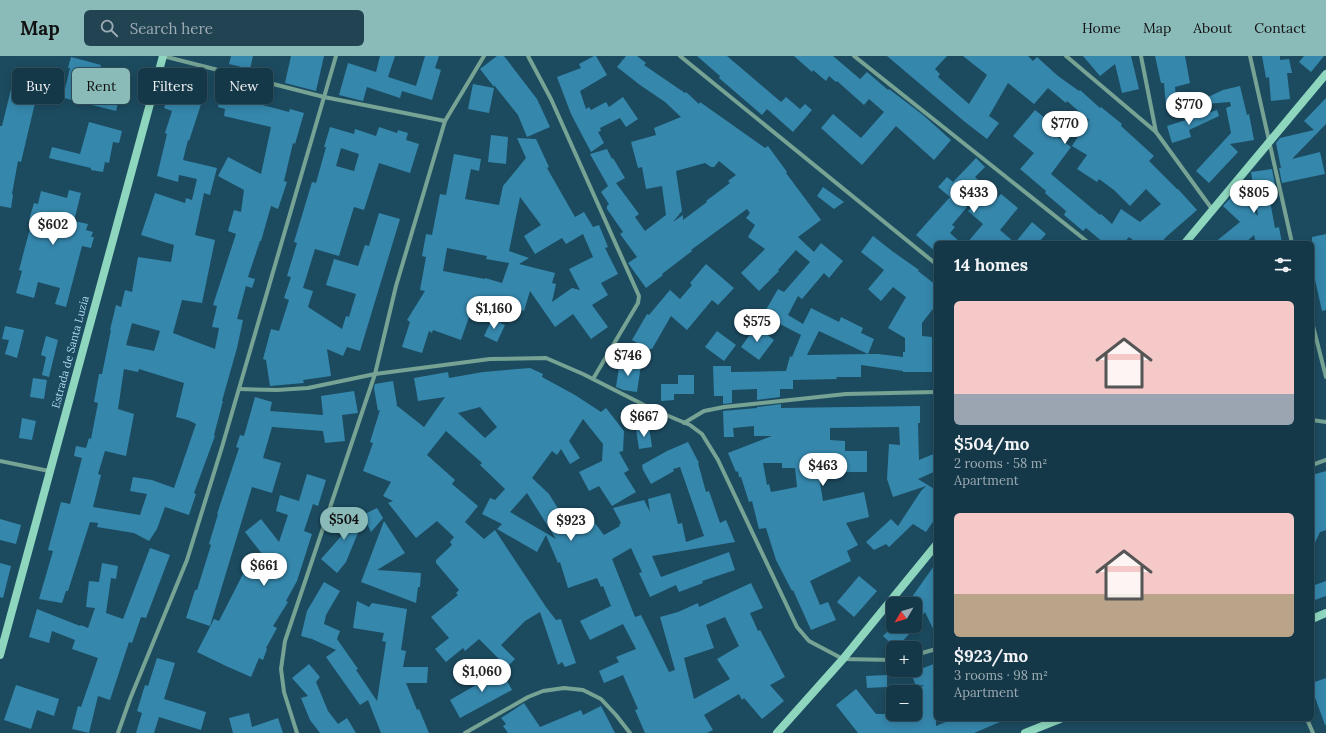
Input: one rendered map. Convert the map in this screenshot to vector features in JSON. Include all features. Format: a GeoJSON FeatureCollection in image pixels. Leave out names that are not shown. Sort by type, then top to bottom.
{"type":"FeatureCollection","features":[{"type":"Feature","properties":{"kind":"street"},"geometry":{"type":"LineString","coordinates":[[163,56],[324,97],[444,122]]}},
{"type":"Feature","properties":{"kind":"street","name":"Estrada de Santa Luzia"},"geometry":{"type":"LineString","coordinates":[[0,655],[163,56]]}},
{"type":"Feature","properties":{"kind":"street"},"geometry":{"type":"LineString","coordinates":[[118,733],[130,699],[188,560],[336,56]]}},
{"type":"Feature","properties":{"kind":"street"},"geometry":{"type":"LineString","coordinates":[[297,733],[284,692],[281,669],[285,641],[376,374],[396,286],[444,122],[484,56]]}},
{"type":"Feature","properties":{"kind":"street"},"geometry":{"type":"LineString","coordinates":[[528,56],[551,99],[638,296],[638,303],[593,379]]}},
{"type":"Feature","properties":{"kind":"street"},"geometry":{"type":"LineString","coordinates":[[680,56],[934,262]]}},
{"type":"Feature","properties":{"kind":"street"},"geometry":{"type":"LineString","coordinates":[[854,56],[1086,241]]}},
{"type":"Feature","properties":{"kind":"street"},"geometry":{"type":"LineString","coordinates":[[1066,56],[1156,132],[1212,209]]}},
{"type":"Feature","properties":{"kind":"street"},"geometry":{"type":"LineString","coordinates":[[1141,56],[1156,132]]}},
{"type":"Feature","properties":{"kind":"street"},"geometry":{"type":"LineString","coordinates":[[1250,56],[1292,241]]}},
{"type":"Feature","properties":{"kind":"street"},"geometry":{"type":"LineString","coordinates":[[1187,241],[1326,74]]}},
{"type":"Feature","properties":{"kind":"street"},"geometry":{"type":"LineString","coordinates":[[1314,330],[1326,377]]}},
{"type":"Feature","properties":{"kind":"street"},"geometry":{"type":"LineString","coordinates":[[239,389],[277,390],[308,388],[376,374],[490,358],[546,358],[593,379],[652,409],[684,422],[702,434],[718,460],[797,627],[808,641],[843,659],[886,660]]}},
{"type":"Feature","properties":{"kind":"street"},"geometry":{"type":"LineString","coordinates":[[684,422],[704,411],[724,406],[846,394],[934,392]]}},
{"type":"Feature","properties":{"kind":"street"},"geometry":{"type":"LineString","coordinates":[[1314,420],[1326,422]]}},
{"type":"Feature","properties":{"kind":"street"},"geometry":{"type":"LineString","coordinates":[[1314,464],[1326,460]]}},
{"type":"Feature","properties":{"kind":"street"},"geometry":{"type":"LineString","coordinates":[[0,461],[49,471]]}},
{"type":"Feature","properties":{"kind":"street"},"geometry":{"type":"LineString","coordinates":[[777,733],[843,659],[934,547]]}},
{"type":"Feature","properties":{"kind":"street"},"geometry":{"type":"LineString","coordinates":[[1314,618],[1326,613]]}},
{"type":"Feature","properties":{"kind":"street"},"geometry":{"type":"LineString","coordinates":[[922,653],[934,650]]}},
{"type":"Feature","properties":{"kind":"street"},"geometry":{"type":"LineString","coordinates":[[465,733],[528,697],[542,691],[564,688],[583,690],[601,699],[630,733]]}},
{"type":"Feature","properties":{"kind":"street"},"geometry":{"type":"LineString","coordinates":[[1025,733],[1055,721]]}},
{"type":"Feature","properties":{"kind":"street"},"geometry":{"type":"LineString","coordinates":[[1308,721],[1313,733]]}},
{"type":"Feature","properties":{"kind":"building"},"geometry":{"type":"Polygon","coordinates":[[[231,56],[253,56],[250,68],[229,64],[231,56]]]}},
{"type":"Feature","properties":{"kind":"building"},"geometry":{"type":"Polygon","coordinates":[[[291,56],[324,56],[316,91],[285,83],[291,56]]]}},
{"type":"Feature","properties":{"kind":"building"},"geometry":{"type":"Polygon","coordinates":[[[380,56],[395,56],[388,77],[416,86],[425,56],[439,56],[435,68],[441,70],[432,100],[402,91],[400,98],[367,87],[363,101],[339,95],[348,63],[376,72],[380,56]]]}},
{"type":"Feature","properties":{"kind":"building"},"geometry":{"type":"Polygon","coordinates":[[[497,56],[504,56],[537,99],[550,127],[527,137],[518,115],[480,69],[497,56]]]}},
{"type":"Feature","properties":{"kind":"building"},"geometry":{"type":"Polygon","coordinates":[[[596,56],[607,75],[580,91],[586,109],[589,107],[591,110],[606,102],[609,107],[623,97],[638,119],[626,127],[620,118],[600,128],[601,131],[598,132],[604,143],[591,152],[571,114],[557,77],[581,68],[579,64],[596,56]]]}},
{"type":"Feature","properties":{"kind":"building"},"geometry":{"type":"Polygon","coordinates":[[[626,56],[637,56],[646,63],[644,65],[685,93],[686,92],[699,104],[700,102],[765,148],[768,146],[821,220],[798,237],[814,252],[821,243],[843,261],[829,278],[824,273],[802,299],[798,296],[788,315],[803,324],[811,308],[839,322],[841,317],[863,328],[861,333],[874,339],[868,354],[903,357],[903,352],[905,352],[905,338],[888,328],[906,297],[893,287],[881,301],[868,289],[884,270],[861,252],[873,236],[919,270],[918,271],[934,283],[934,308],[922,323],[922,336],[932,337],[932,372],[903,372],[861,365],[861,377],[793,380],[793,389],[780,389],[780,397],[757,400],[757,389],[732,390],[732,403],[723,404],[723,396],[714,396],[713,366],[731,366],[731,372],[786,371],[790,356],[792,357],[801,335],[763,315],[778,289],[784,292],[810,262],[796,250],[778,270],[779,271],[759,291],[741,273],[765,249],[748,237],[755,225],[746,218],[750,213],[747,209],[691,250],[692,251],[646,288],[628,263],[637,257],[620,234],[623,232],[607,209],[609,204],[601,192],[608,186],[590,154],[607,149],[625,178],[616,183],[639,214],[635,217],[645,231],[666,215],[662,186],[646,189],[642,167],[638,168],[631,142],[656,135],[654,128],[681,117],[665,102],[617,67],[626,56]],[[719,161],[714,167],[711,167],[705,163],[676,171],[682,211],[673,222],[683,215],[683,220],[730,183],[728,181],[736,175],[719,161]],[[819,331],[807,355],[868,354],[819,331]]]}},
{"type":"Feature","properties":{"kind":"building"},"geometry":{"type":"Polygon","coordinates":[[[697,56],[727,56],[781,102],[786,97],[800,109],[805,104],[812,110],[793,132],[767,109],[762,115],[719,78],[720,76],[697,56]]]}},
{"type":"Feature","properties":{"kind":"building"},"geometry":{"type":"Polygon","coordinates":[[[794,56],[833,56],[860,79],[867,72],[888,90],[889,89],[923,115],[951,140],[934,160],[896,126],[862,165],[821,128],[833,114],[861,138],[884,112],[869,99],[864,105],[837,81],[836,82],[829,76],[826,81],[813,70],[812,72],[794,56]]]}},
{"type":"Feature","properties":{"kind":"building"},"geometry":{"type":"Polygon","coordinates":[[[887,56],[947,56],[935,69],[940,74],[938,77],[969,104],[987,75],[963,56],[1028,56],[1033,61],[1037,57],[1058,76],[1079,91],[1080,90],[1100,108],[1101,107],[1122,124],[1121,126],[1154,156],[1149,161],[1197,210],[1163,241],[1134,241],[1129,237],[1126,241],[1102,241],[1086,228],[1083,231],[1064,215],[1066,211],[1045,193],[1046,191],[1020,169],[1034,153],[1013,136],[1035,110],[1050,122],[1046,128],[1071,147],[1051,174],[1112,224],[1121,209],[1140,222],[1161,204],[1146,189],[1130,206],[1114,190],[1099,179],[1097,182],[1077,169],[1087,155],[1072,146],[1089,120],[1067,101],[1066,103],[1048,88],[1034,104],[1008,83],[989,116],[999,123],[987,139],[887,56]]]}},
{"type":"Feature","properties":{"kind":"building"},"geometry":{"type":"Polygon","coordinates":[[[1083,56],[1131,56],[1139,89],[1122,93],[1115,64],[1100,76],[1083,56]]]}},
{"type":"Feature","properties":{"kind":"building"},"geometry":{"type":"Polygon","coordinates":[[[1155,56],[1185,56],[1190,83],[1175,87],[1177,106],[1166,107],[1164,83],[1161,83],[1155,56]]]}},
{"type":"Feature","properties":{"kind":"building"},"geometry":{"type":"Polygon","coordinates":[[[1262,56],[1280,56],[1280,60],[1289,59],[1292,73],[1287,73],[1290,99],[1271,101],[1269,77],[1266,78],[1262,56]]]}},
{"type":"Feature","properties":{"kind":"building"},"geometry":{"type":"Polygon","coordinates":[[[1304,56],[1324,56],[1311,72],[1299,62],[1304,56]]]}},
{"type":"Feature","properties":{"kind":"building"},"geometry":{"type":"Polygon","coordinates":[[[71,57],[101,65],[100,68],[72,68],[72,100],[64,98],[70,68],[68,68],[71,57]]]}},
{"type":"Feature","properties":{"kind":"building"},"geometry":{"type":"Polygon","coordinates":[[[473,84],[494,88],[489,113],[468,109],[473,84]]]}},
{"type":"Feature","properties":{"kind":"building"},"geometry":{"type":"Polygon","coordinates":[[[12,85],[12,104],[35,104],[21,162],[18,161],[11,208],[0,206],[0,126],[2,126],[12,85]]]}},
{"type":"Feature","properties":{"kind":"building"},"geometry":{"type":"Polygon","coordinates":[[[1240,86],[1247,115],[1249,114],[1254,140],[1230,144],[1238,152],[1209,183],[1196,171],[1231,133],[1226,108],[1231,106],[1230,102],[1193,104],[1223,90],[1240,86]]]}},
{"type":"Feature","properties":{"kind":"building"},"geometry":{"type":"Polygon","coordinates":[[[1326,98],[1326,124],[1292,159],[1320,152],[1325,174],[1282,183],[1279,168],[1281,168],[1276,143],[1280,138],[1314,130],[1304,121],[1326,98]]]}},
{"type":"Feature","properties":{"kind":"building"},"geometry":{"type":"Polygon","coordinates":[[[88,104],[118,104],[116,111],[88,104]]]}},
{"type":"Feature","properties":{"kind":"building"},"geometry":{"type":"Polygon","coordinates":[[[165,104],[201,104],[189,141],[188,140],[183,160],[217,168],[210,195],[204,193],[195,235],[215,240],[202,303],[182,300],[173,333],[215,349],[219,328],[212,327],[217,306],[213,305],[236,234],[228,231],[234,210],[241,212],[244,190],[218,176],[228,157],[261,174],[271,127],[224,116],[225,109],[218,107],[219,104],[259,104],[289,112],[290,109],[304,113],[295,144],[293,143],[284,181],[287,182],[278,209],[271,206],[261,241],[248,277],[255,279],[252,288],[246,286],[237,319],[243,320],[237,348],[222,401],[215,436],[194,493],[196,494],[189,515],[165,507],[157,529],[149,541],[134,533],[97,527],[98,523],[90,522],[68,591],[66,591],[62,603],[39,599],[53,551],[48,550],[61,502],[70,504],[82,458],[74,456],[76,446],[86,448],[89,438],[91,439],[98,403],[94,402],[99,374],[102,374],[116,305],[121,307],[125,290],[132,292],[138,257],[171,262],[174,245],[141,235],[155,193],[185,203],[186,198],[192,200],[197,179],[179,175],[178,182],[157,176],[167,134],[165,133],[172,111],[164,108],[165,104]],[[132,323],[126,345],[154,351],[160,331],[132,323]],[[124,369],[118,409],[134,414],[126,456],[105,451],[98,474],[101,475],[93,507],[140,515],[147,494],[130,491],[133,477],[152,480],[174,488],[196,424],[176,417],[184,383],[139,369],[138,372],[124,369]]]}},
{"type":"Feature","properties":{"kind":"building"},"geometry":{"type":"Polygon","coordinates":[[[1217,110],[1219,116],[1189,130],[1191,137],[1172,143],[1167,126],[1217,110]]]}},
{"type":"Feature","properties":{"kind":"building"},"geometry":{"type":"Polygon","coordinates":[[[89,122],[122,131],[119,143],[113,142],[109,163],[105,162],[103,172],[49,158],[52,147],[80,154],[89,122]]]}},
{"type":"Feature","properties":{"kind":"building"},"geometry":{"type":"Polygon","coordinates":[[[330,127],[354,134],[355,129],[376,136],[379,127],[397,133],[398,130],[408,133],[406,140],[419,144],[410,173],[379,163],[364,210],[354,207],[339,256],[315,249],[303,288],[313,291],[308,307],[342,329],[346,316],[349,317],[356,294],[326,285],[334,259],[358,266],[365,245],[369,246],[379,213],[400,219],[360,351],[347,347],[343,356],[327,349],[331,376],[303,380],[304,383],[270,386],[266,360],[263,359],[271,329],[279,331],[289,300],[284,298],[291,277],[287,276],[297,243],[294,242],[312,182],[316,183],[326,147],[324,147],[330,127]],[[341,148],[336,166],[354,171],[359,154],[341,148]]]}},
{"type":"Feature","properties":{"kind":"building"},"geometry":{"type":"Polygon","coordinates":[[[491,135],[508,137],[506,164],[488,162],[491,135]]]}},
{"type":"Feature","properties":{"kind":"building"},"geometry":{"type":"Polygon","coordinates":[[[517,138],[536,139],[549,167],[547,168],[575,217],[584,212],[593,227],[599,225],[608,247],[605,248],[618,274],[601,283],[608,295],[592,305],[608,327],[591,339],[573,314],[555,327],[530,291],[524,311],[497,302],[495,309],[474,303],[461,340],[433,330],[432,333],[429,331],[422,353],[402,347],[410,322],[407,320],[425,291],[420,290],[426,257],[422,256],[426,234],[432,235],[440,194],[446,195],[454,154],[481,159],[479,171],[471,169],[465,199],[499,205],[503,186],[526,158],[517,138]],[[520,197],[509,251],[529,258],[519,264],[555,273],[552,283],[556,284],[552,302],[572,288],[580,290],[569,269],[593,257],[583,234],[566,244],[562,238],[535,254],[524,236],[541,225],[520,197]],[[447,248],[443,271],[485,278],[502,283],[509,263],[486,259],[487,256],[447,248]]]}},
{"type":"Feature","properties":{"kind":"building"},"geometry":{"type":"Polygon","coordinates":[[[976,158],[985,167],[975,177],[998,197],[1001,194],[1018,208],[1000,230],[1013,241],[969,241],[983,224],[968,211],[982,196],[968,184],[956,197],[967,207],[952,225],[955,227],[950,233],[959,241],[934,241],[934,250],[916,235],[950,197],[938,187],[947,177],[953,182],[976,158]]]}},
{"type":"Feature","properties":{"kind":"building"},"geometry":{"type":"Polygon","coordinates":[[[1272,169],[1275,185],[1271,186],[1272,189],[1268,190],[1275,228],[1279,227],[1282,241],[1256,241],[1254,235],[1247,241],[1216,241],[1240,222],[1223,206],[1235,193],[1258,216],[1251,172],[1272,169]]]}},
{"type":"Feature","properties":{"kind":"building"},"geometry":{"type":"Polygon","coordinates":[[[823,187],[844,202],[834,209],[817,196],[823,187]]]}},
{"type":"Feature","properties":{"kind":"building"},"geometry":{"type":"Polygon","coordinates":[[[69,190],[81,193],[74,221],[88,224],[86,230],[93,232],[91,237],[94,237],[91,248],[82,246],[66,307],[55,304],[60,288],[38,282],[34,298],[16,293],[22,271],[19,270],[32,221],[29,220],[34,203],[38,204],[41,191],[67,198],[69,190]]]}},
{"type":"Feature","properties":{"kind":"building"},"geometry":{"type":"Polygon","coordinates":[[[1032,222],[1046,234],[1040,241],[1017,241],[1032,222]]]}},
{"type":"Feature","properties":{"kind":"building"},"geometry":{"type":"Polygon","coordinates":[[[1326,234],[1326,310],[1322,311],[1314,275],[1314,241],[1312,241],[1312,237],[1326,234]]]}},
{"type":"Feature","properties":{"kind":"building"},"geometry":{"type":"Polygon","coordinates":[[[706,264],[734,288],[718,305],[712,300],[687,330],[671,316],[652,349],[648,349],[632,340],[647,314],[649,315],[670,290],[680,299],[692,285],[690,283],[706,264]]]}},
{"type":"Feature","properties":{"kind":"building"},"geometry":{"type":"Polygon","coordinates":[[[492,319],[505,325],[497,342],[484,336],[492,319]]]}},
{"type":"Feature","properties":{"kind":"building"},"geometry":{"type":"Polygon","coordinates":[[[5,326],[24,330],[17,358],[5,354],[9,340],[2,339],[5,326]]]}},
{"type":"Feature","properties":{"kind":"building"},"geometry":{"type":"Polygon","coordinates":[[[756,326],[774,340],[759,360],[741,347],[756,326]]]}},
{"type":"Feature","properties":{"kind":"building"},"geometry":{"type":"Polygon","coordinates":[[[717,331],[736,345],[724,361],[705,347],[717,331]]]}},
{"type":"Feature","properties":{"kind":"building"},"geometry":{"type":"Polygon","coordinates":[[[46,336],[58,340],[49,377],[42,375],[46,357],[41,355],[46,336]]]}},
{"type":"Feature","properties":{"kind":"building"},"geometry":{"type":"Polygon","coordinates":[[[620,361],[641,365],[637,392],[623,390],[616,387],[620,361]]]}},
{"type":"Feature","properties":{"kind":"building"},"geometry":{"type":"Polygon","coordinates":[[[530,368],[543,374],[542,377],[575,395],[601,412],[606,408],[624,431],[623,451],[619,452],[629,470],[624,473],[636,492],[612,506],[599,486],[589,491],[579,472],[602,461],[603,444],[583,419],[569,441],[580,458],[570,464],[561,449],[557,455],[552,451],[532,478],[549,494],[567,523],[584,509],[604,535],[620,526],[619,525],[621,523],[613,508],[644,500],[650,512],[648,499],[670,493],[678,524],[682,523],[686,542],[704,536],[680,467],[673,469],[674,471],[651,484],[643,470],[642,465],[667,451],[688,442],[699,463],[706,492],[709,491],[720,523],[726,520],[735,542],[652,556],[661,577],[729,552],[735,570],[702,581],[703,583],[679,592],[676,585],[650,597],[639,573],[642,572],[631,548],[612,559],[635,617],[641,615],[669,672],[675,670],[660,617],[678,612],[698,603],[699,607],[751,583],[763,608],[750,613],[758,631],[760,630],[785,677],[770,685],[784,701],[762,719],[744,698],[742,700],[739,694],[704,715],[713,730],[707,733],[645,733],[635,710],[638,709],[623,675],[604,683],[599,671],[619,662],[616,657],[636,649],[623,624],[590,640],[580,621],[611,606],[603,586],[601,587],[597,578],[568,588],[560,562],[558,563],[546,535],[537,552],[497,529],[502,524],[482,514],[490,498],[495,500],[505,489],[480,465],[482,463],[446,431],[427,455],[455,480],[452,484],[478,506],[465,522],[484,539],[495,530],[546,607],[556,620],[561,619],[576,663],[565,667],[562,662],[558,665],[540,612],[525,621],[501,645],[515,659],[507,667],[479,639],[465,651],[463,648],[446,662],[435,649],[449,638],[431,617],[458,595],[456,593],[459,590],[436,563],[436,560],[452,545],[450,542],[454,537],[437,521],[416,538],[388,503],[393,501],[383,496],[391,482],[363,471],[373,443],[370,442],[380,410],[378,411],[374,388],[375,384],[393,381],[396,405],[424,427],[445,397],[418,401],[414,378],[448,372],[449,378],[483,372],[530,368]],[[480,407],[458,413],[485,438],[497,427],[480,407]],[[527,493],[510,512],[556,539],[527,493]],[[725,617],[706,625],[714,648],[684,658],[694,699],[730,679],[717,659],[739,646],[725,617]]]}},
{"type":"Feature","properties":{"kind":"building"},"geometry":{"type":"Polygon","coordinates":[[[678,375],[694,375],[694,394],[674,394],[674,400],[661,401],[661,384],[678,384],[678,375]]]}},
{"type":"Feature","properties":{"kind":"building"},"geometry":{"type":"Polygon","coordinates":[[[33,378],[47,380],[44,399],[30,397],[33,378]]]}},
{"type":"Feature","properties":{"kind":"building"},"geometry":{"type":"Polygon","coordinates":[[[354,391],[358,413],[342,415],[345,441],[325,443],[323,431],[272,427],[263,458],[281,463],[272,493],[252,487],[210,626],[186,618],[195,590],[197,590],[211,545],[209,544],[217,514],[239,448],[236,447],[240,435],[244,436],[255,397],[272,402],[270,411],[323,415],[321,396],[354,391]]]}},
{"type":"Feature","properties":{"kind":"building"},"geometry":{"type":"Polygon","coordinates":[[[781,404],[781,408],[920,406],[920,423],[918,423],[919,460],[934,454],[934,472],[918,479],[934,489],[934,520],[926,532],[913,524],[889,547],[886,544],[874,550],[866,542],[891,519],[898,526],[921,491],[926,486],[893,497],[887,479],[889,444],[900,445],[899,427],[830,428],[830,440],[845,441],[845,451],[867,451],[867,472],[846,472],[846,464],[817,464],[823,501],[864,492],[869,517],[846,523],[858,545],[847,551],[851,561],[810,581],[820,605],[828,602],[836,620],[811,630],[793,590],[792,591],[776,560],[766,528],[759,529],[752,501],[749,502],[741,477],[739,477],[738,471],[736,472],[728,453],[772,436],[754,436],[754,426],[733,428],[734,437],[724,437],[723,411],[781,404]],[[763,463],[767,485],[769,484],[771,492],[797,487],[795,468],[782,468],[782,463],[763,463]]]}},
{"type":"Feature","properties":{"kind":"building"},"geometry":{"type":"Polygon","coordinates":[[[22,418],[36,421],[32,440],[19,438],[22,418]]]}},
{"type":"Feature","properties":{"kind":"building"},"geometry":{"type":"Polygon","coordinates":[[[649,427],[652,447],[639,449],[636,429],[649,427]]]}},
{"type":"Feature","properties":{"kind":"building"},"geometry":{"type":"Polygon","coordinates":[[[1326,471],[1326,530],[1320,532],[1314,545],[1314,474],[1326,471]]]}},
{"type":"Feature","properties":{"kind":"building"},"geometry":{"type":"Polygon","coordinates":[[[307,474],[326,480],[318,506],[313,504],[304,531],[312,534],[297,581],[286,601],[288,602],[273,626],[277,628],[266,648],[267,649],[263,660],[259,658],[251,677],[197,652],[214,619],[219,621],[244,572],[253,576],[266,559],[245,532],[261,519],[279,542],[288,515],[276,511],[280,495],[299,501],[307,474]]]}},
{"type":"Feature","properties":{"kind":"building"},"geometry":{"type":"Polygon","coordinates":[[[377,508],[383,518],[371,532],[363,515],[377,508]]]}},
{"type":"Feature","properties":{"kind":"building"},"geometry":{"type":"Polygon","coordinates":[[[346,510],[364,518],[346,562],[337,573],[321,559],[344,533],[337,530],[346,510]]]}},
{"type":"Feature","properties":{"kind":"building"},"geometry":{"type":"Polygon","coordinates":[[[0,519],[21,525],[16,544],[0,540],[0,519]]]}},
{"type":"Feature","properties":{"kind":"building"},"geometry":{"type":"Polygon","coordinates":[[[384,521],[405,553],[377,570],[421,573],[420,587],[418,587],[416,603],[361,582],[384,521]]]}},
{"type":"Feature","properties":{"kind":"building"},"geometry":{"type":"Polygon","coordinates":[[[150,548],[170,555],[146,618],[141,617],[132,643],[129,642],[110,700],[98,696],[89,733],[72,729],[78,706],[81,707],[98,658],[72,649],[75,640],[52,631],[49,643],[29,637],[37,609],[88,628],[95,608],[86,607],[89,581],[99,582],[102,563],[118,566],[116,579],[111,578],[106,613],[123,619],[150,548]]]}},
{"type":"Feature","properties":{"kind":"building"},"geometry":{"type":"Polygon","coordinates":[[[0,563],[11,566],[3,598],[0,597],[0,563]]]}},
{"type":"Feature","properties":{"kind":"building"},"geometry":{"type":"Polygon","coordinates":[[[934,566],[934,631],[925,612],[922,616],[922,597],[912,597],[934,566]]]}},
{"type":"Feature","properties":{"kind":"building"},"geometry":{"type":"Polygon","coordinates":[[[859,576],[877,591],[854,617],[837,602],[859,576]]]}},
{"type":"Feature","properties":{"kind":"building"},"geometry":{"type":"Polygon","coordinates":[[[1326,581],[1326,596],[1314,600],[1314,585],[1326,581]]]}},
{"type":"Feature","properties":{"kind":"building"},"geometry":{"type":"Polygon","coordinates":[[[324,582],[340,591],[326,615],[324,624],[340,631],[337,639],[358,669],[356,670],[377,701],[386,642],[382,641],[384,633],[353,628],[357,601],[369,607],[372,603],[407,609],[401,650],[406,651],[403,667],[428,667],[427,683],[406,683],[417,710],[419,709],[429,733],[381,733],[368,700],[360,705],[326,657],[336,650],[312,639],[301,636],[307,611],[324,582]]]}},
{"type":"Feature","properties":{"kind":"building"},"geometry":{"type":"Polygon","coordinates":[[[886,633],[910,633],[903,641],[888,641],[883,636],[886,633]]]}},
{"type":"Feature","properties":{"kind":"building"},"geometry":{"type":"Polygon","coordinates":[[[157,658],[175,663],[164,699],[206,712],[201,730],[159,717],[154,733],[136,733],[142,713],[137,711],[145,685],[148,686],[157,658]]]}},
{"type":"Feature","properties":{"kind":"building"},"geometry":{"type":"Polygon","coordinates":[[[309,664],[320,677],[316,682],[328,711],[338,724],[347,718],[356,733],[320,733],[310,720],[301,698],[308,696],[292,678],[309,664]]]}},
{"type":"Feature","properties":{"kind":"building"},"geometry":{"type":"Polygon","coordinates":[[[934,664],[934,721],[936,721],[936,726],[948,721],[1002,721],[974,733],[858,733],[836,705],[856,689],[876,714],[886,714],[886,721],[922,721],[922,687],[924,685],[916,685],[913,677],[922,677],[922,669],[934,664]]]}},
{"type":"Feature","properties":{"kind":"building"},"geometry":{"type":"Polygon","coordinates":[[[499,666],[512,690],[460,718],[450,700],[476,685],[474,681],[499,666]]]}},
{"type":"Feature","properties":{"kind":"building"},"geometry":{"type":"Polygon","coordinates":[[[886,675],[886,687],[867,688],[866,676],[886,675]]]}},
{"type":"Feature","properties":{"kind":"building"},"geometry":{"type":"Polygon","coordinates":[[[1326,678],[1326,725],[1314,695],[1314,682],[1326,678]]]}},
{"type":"Feature","properties":{"kind":"building"},"geometry":{"type":"Polygon","coordinates":[[[16,685],[59,699],[54,716],[37,710],[31,729],[4,720],[16,685]]]}},
{"type":"Feature","properties":{"kind":"building"},"geometry":{"type":"Polygon","coordinates":[[[524,703],[540,727],[581,710],[583,715],[601,706],[615,733],[508,733],[503,726],[506,724],[501,718],[524,703]]]}},
{"type":"Feature","properties":{"kind":"building"},"geometry":{"type":"Polygon","coordinates":[[[249,713],[252,727],[278,718],[283,733],[233,733],[229,718],[249,713]]]}}]}
